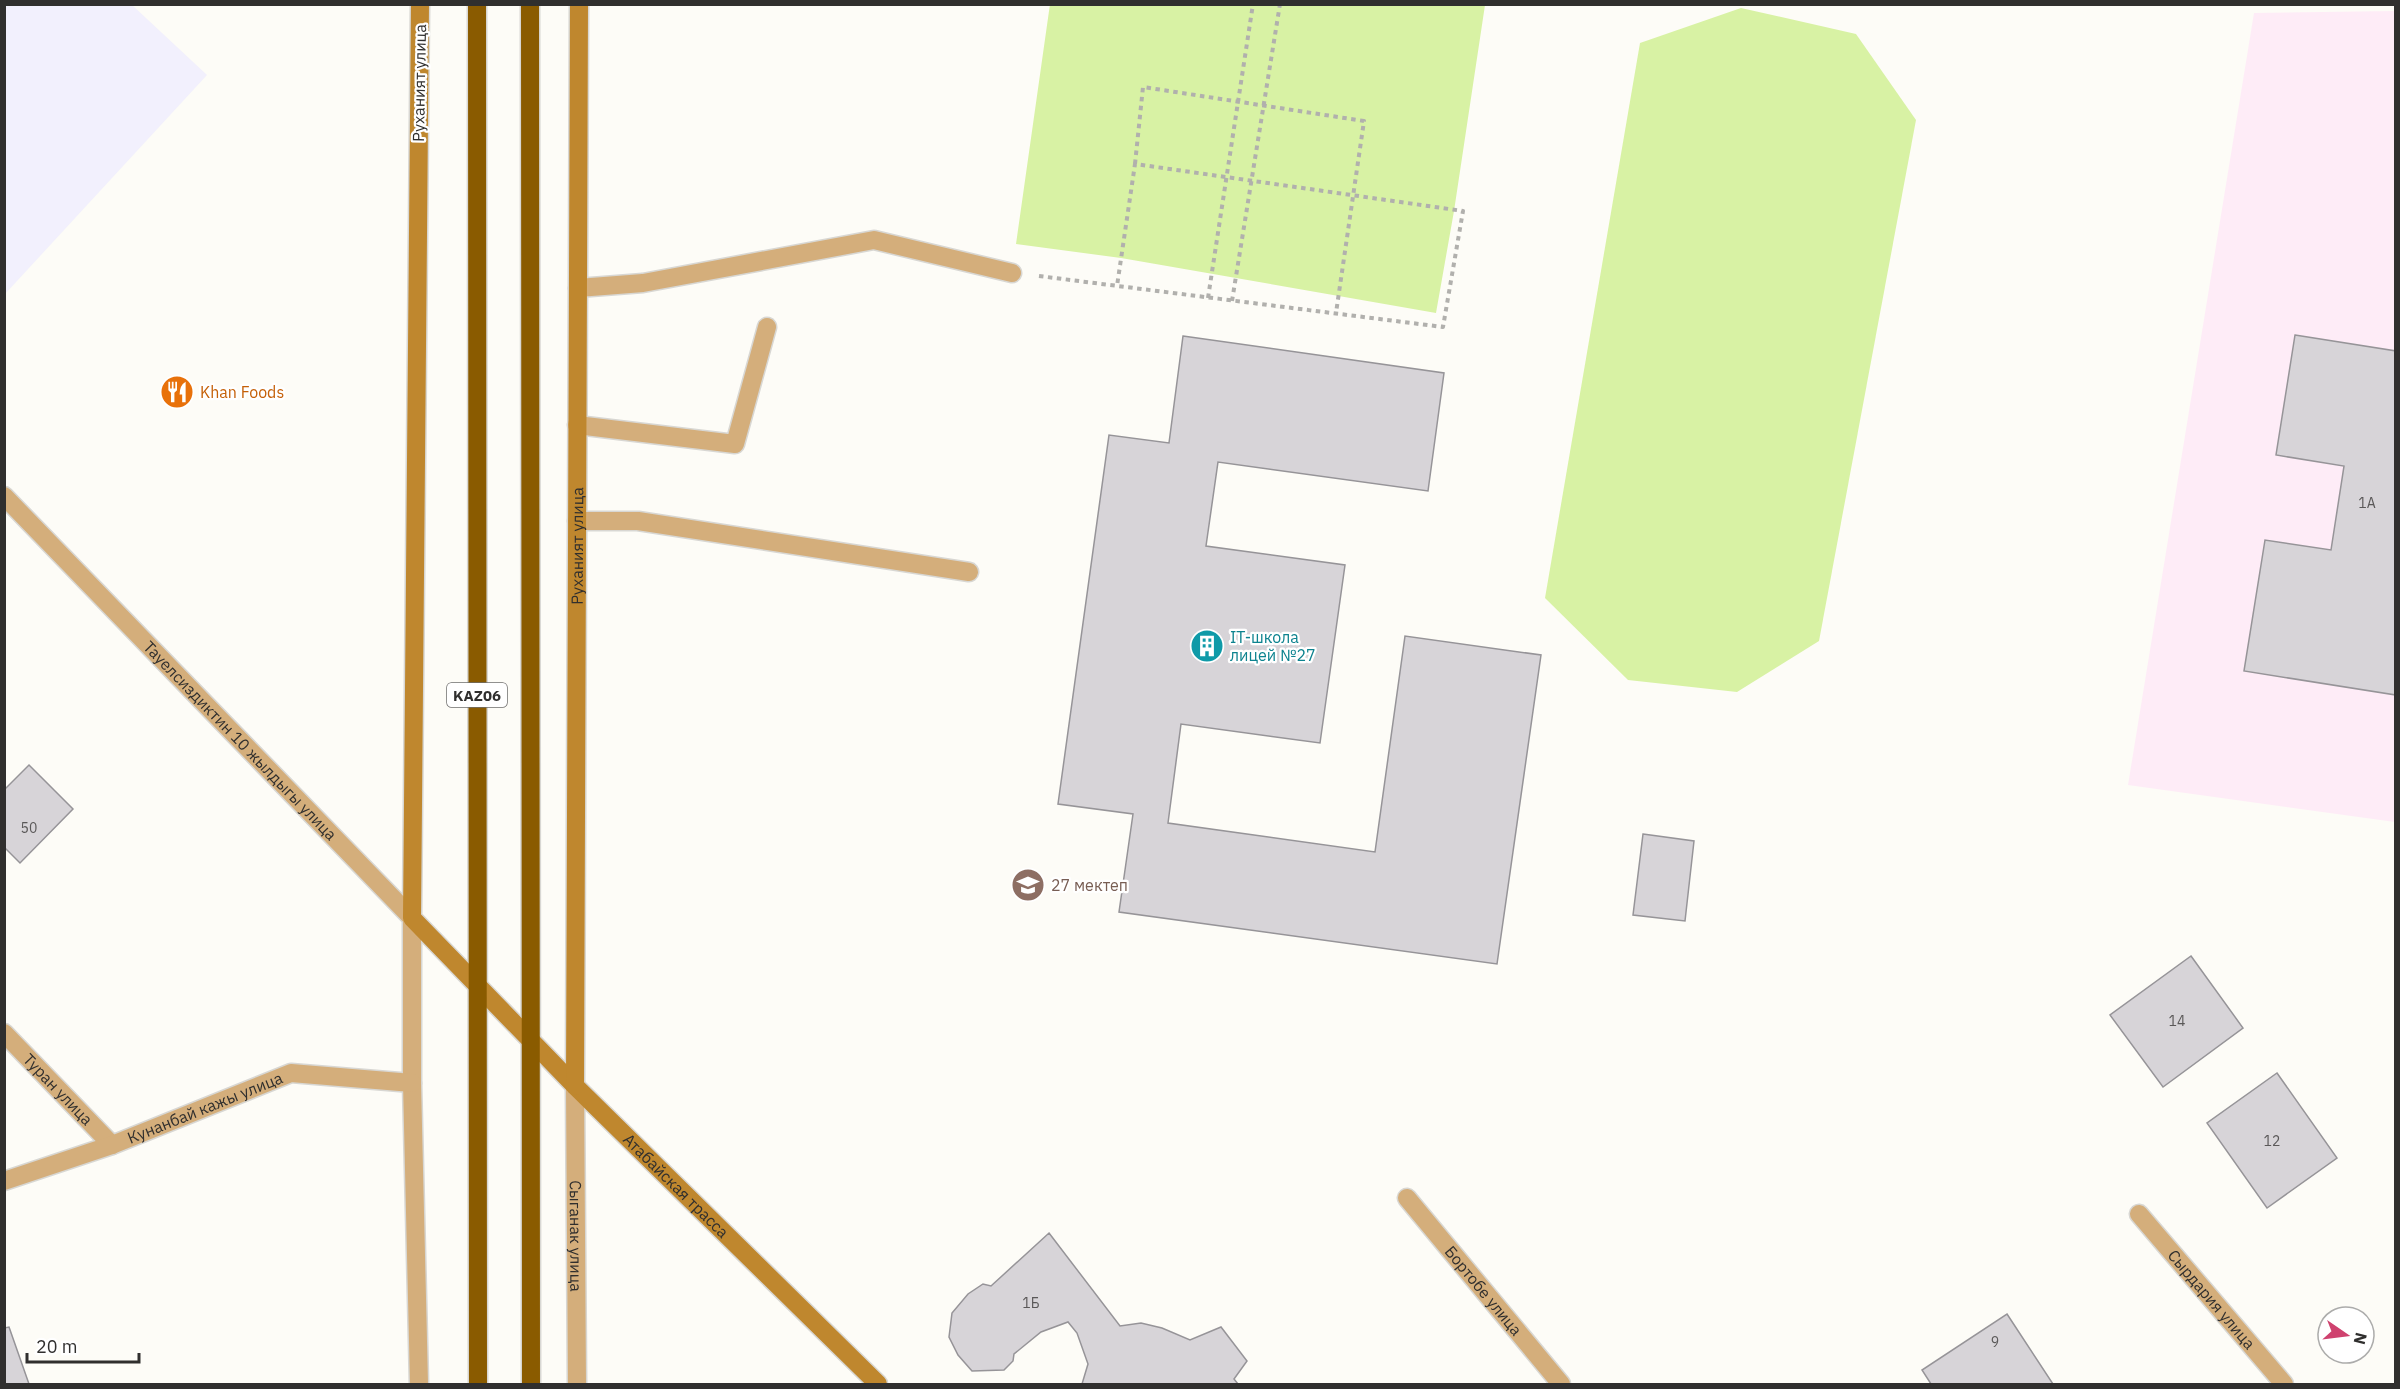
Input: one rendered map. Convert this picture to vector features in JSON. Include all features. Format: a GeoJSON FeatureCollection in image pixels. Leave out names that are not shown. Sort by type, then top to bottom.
{"type":"FeatureCollection","features":[{"type":"Feature","properties":{"kind":"highway","name":"KАZ06"},"geometry":{"type":"LineString","coordinates":[[477,4],[478,1384]]}},
{"type":"Feature","properties":{"kind":"highway","name":"KАZ06"},"geometry":{"type":"LineString","coordinates":[[530,4],[531,1384]]}},
{"type":"Feature","properties":{"kind":"main road","name":"Руханият улица"},"geometry":{"type":"LineString","coordinates":[[412,918],[420,4]]}},
{"type":"Feature","properties":{"kind":"main road","name":"Руханият улица"},"geometry":{"type":"LineString","coordinates":[[575,1086],[579,4]]}},
{"type":"Feature","properties":{"kind":"main road","name":"Тауелсиздиктин 10 жылдыгы улица"},"geometry":{"type":"LineString","coordinates":[[412,918],[477,985]]}},
{"type":"Feature","properties":{"kind":"main road","name":"Атабайская трасса"},"geometry":{"type":"LineString","coordinates":[[477,985],[575,1086],[878,1384]]}},
{"type":"Feature","properties":{"kind":"street"},"geometry":{"type":"LineString","coordinates":[[578,288],[643,283],[874,240],[1012,273]]}},
{"type":"Feature","properties":{"kind":"street"},"geometry":{"type":"LineString","coordinates":[[577,425],[735,444],[767,327]]}},
{"type":"Feature","properties":{"kind":"street","name":"Тауелсиздиктин 10 жылдыгы улица"},"geometry":{"type":"LineString","coordinates":[[4,496],[412,918]]}},
{"type":"Feature","properties":{"kind":"street"},"geometry":{"type":"LineString","coordinates":[[577,521],[638,521],[969,572]]}},
{"type":"Feature","properties":{"kind":"street"},"geometry":{"type":"LineString","coordinates":[[412,918],[412,1083],[419,1384]]}},
{"type":"Feature","properties":{"kind":"street","name":"Туран улица"},"geometry":{"type":"LineString","coordinates":[[4,1033],[112,1145]]}},
{"type":"Feature","properties":{"kind":"street","name":"Кунанбай кажы улица"},"geometry":{"type":"LineString","coordinates":[[4,1181],[112,1145],[291,1073],[412,1083]]}},
{"type":"Feature","properties":{"kind":"street","name":"Сыганак улица"},"geometry":{"type":"LineString","coordinates":[[575,1086],[577,1384]]}},
{"type":"Feature","properties":{"kind":"street","name":"Бортобе улица"},"geometry":{"type":"LineString","coordinates":[[1407,1197],[1561,1384]]}},
{"type":"Feature","properties":{"kind":"street","name":"Сырдария улица"},"geometry":{"type":"LineString","coordinates":[[2139,1214],[2284,1384]]}},
{"type":"Feature","properties":{"kind":"path"},"geometry":{"type":"LineString","coordinates":[[1208,298],[1253,4]]}},
{"type":"Feature","properties":{"kind":"path"},"geometry":{"type":"LineString","coordinates":[[1232,301],[1280,4]]}},
{"type":"Feature","properties":{"kind":"path"},"geometry":{"type":"LineString","coordinates":[[1117,286],[1135,164],[1143,87],[1364,121],[1336,314]]}},
{"type":"Feature","properties":{"kind":"path"},"geometry":{"type":"LineString","coordinates":[[1012,273],[1443,327],[1463,211],[1135,164]]}},
{"type":"Feature","properties":{"kind":"shaded area"},"geometry":{"type":"Polygon","coordinates":[[[5,4],[132,5],[207,75],[5,294],[5,4]]]}},
{"type":"Feature","properties":{"kind":"shaded area"},"geometry":{"type":"Polygon","coordinates":[[[2395,11],[2395,822],[2128,785],[2254,13],[2395,11]]]}},
{"type":"Feature","properties":{"kind":"green space"},"geometry":{"type":"Polygon","coordinates":[[[1050,4],[1485,5],[1436,313],[1121,258],[1016,244],[1050,4]]]}},
{"type":"Feature","properties":{"kind":"green space"},"geometry":{"type":"Polygon","coordinates":[[[1741,8],[1856,34],[1916,120],[1819,641],[1737,692],[1628,680],[1545,598],[1640,43],[1741,8]]]}},
{"type":"Feature","properties":{"kind":"building"},"geometry":{"type":"Polygon","coordinates":[[[2295,335],[2396,351],[2396,695],[2244,671],[2265,540],[2331,550],[2344,466],[2276,455],[2295,335]]]}},
{"type":"Feature","properties":{"kind":"building","name":"IT-школа лицей №27"},"geometry":{"type":"Polygon","coordinates":[[[1183,336],[1444,373],[1428,491],[1218,462],[1206,546],[1345,565],[1320,743],[1181,724],[1168,823],[1375,852],[1405,636],[1541,655],[1497,964],[1119,912],[1133,814],[1058,804],[1109,435],[1169,443],[1183,336]]]}},
{"type":"Feature","properties":{"kind":"building"},"geometry":{"type":"Polygon","coordinates":[[[29,765],[73,809],[20,863],[4,847],[4,790],[29,765]]]}},
{"type":"Feature","properties":{"kind":"building"},"geometry":{"type":"Polygon","coordinates":[[[1643,834],[1694,841],[1685,921],[1633,915],[1643,834]]]}},
{"type":"Feature","properties":{"kind":"building"},"geometry":{"type":"Polygon","coordinates":[[[2191,956],[2243,1028],[2163,1087],[2110,1015],[2191,956]]]}},
{"type":"Feature","properties":{"kind":"building"},"geometry":{"type":"Polygon","coordinates":[[[2277,1073],[2337,1158],[2267,1208],[2207,1123],[2277,1073]]]}},
{"type":"Feature","properties":{"kind":"building"},"geometry":{"type":"Polygon","coordinates":[[[1049,1233],[1120,1326],[1141,1323],[1162,1328],[1190,1340],[1221,1327],[1247,1361],[1234,1379],[1238,1384],[1082,1384],[1088,1364],[1077,1333],[1068,1322],[1041,1332],[1014,1354],[1013,1361],[1004,1370],[972,1371],[958,1355],[949,1337],[952,1313],[968,1294],[983,1284],[991,1286],[1049,1233]]]}},
{"type":"Feature","properties":{"kind":"building"},"geometry":{"type":"Polygon","coordinates":[[[2007,1314],[2053,1384],[1931,1384],[1922,1370],[2007,1314]]]}},
{"type":"Feature","properties":{"kind":"building"},"geometry":{"type":"Polygon","coordinates":[[[9,1327],[29,1384],[4,1384],[4,1328],[9,1327]]]}},
{"type":"Feature","properties":{"kind":"place","name":"Khan Foods"},"geometry":{"type":"Point","coordinates":[177,392]}},
{"type":"Feature","properties":{"kind":"place","name":"IT-школа лицей №27"},"geometry":{"type":"Point","coordinates":[1207,646]}},
{"type":"Feature","properties":{"kind":"place","name":"27 мектеп"},"geometry":{"type":"Point","coordinates":[1028,885]}}]}
